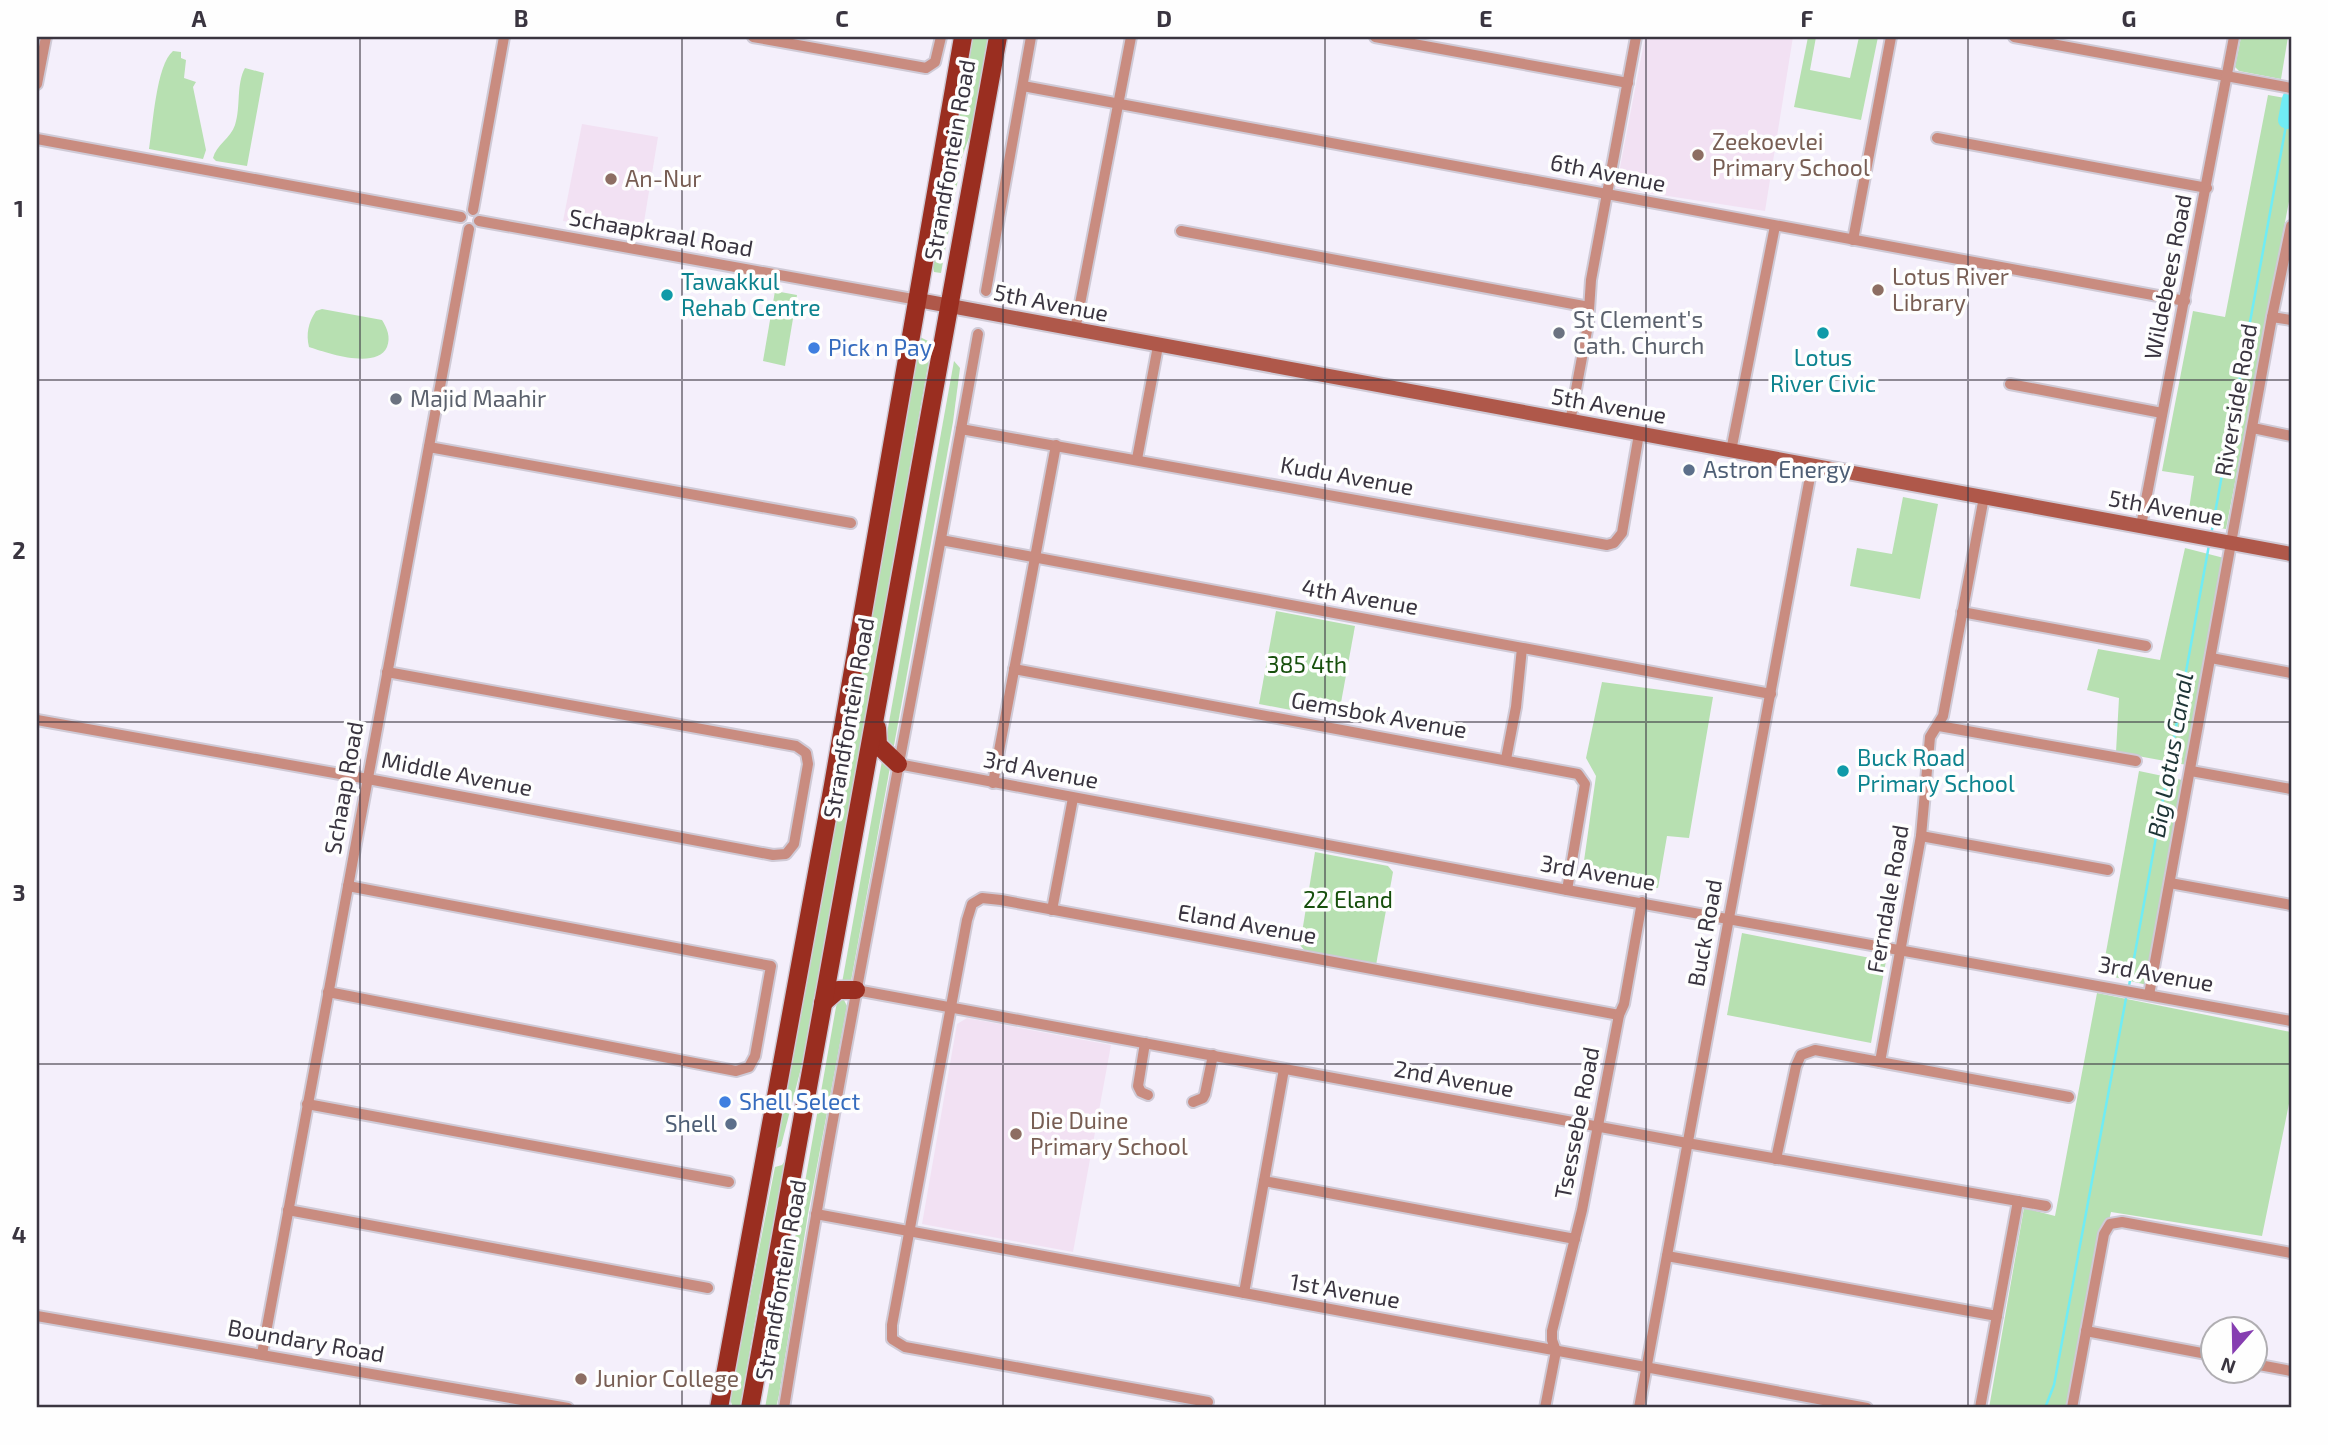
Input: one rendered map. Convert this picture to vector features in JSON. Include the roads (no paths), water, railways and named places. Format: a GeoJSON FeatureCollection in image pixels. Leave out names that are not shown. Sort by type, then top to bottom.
{"type":"FeatureCollection","features":[{"type":"Feature","properties":{"kind":"main road","name":"Strandfontein Road"},"geometry":{"type":"LineString","coordinates":[[719,1408],[766,1158],[962,37]]}},
{"type":"Feature","properties":{"kind":"main road","name":"Strandfontein Road"},"geometry":{"type":"LineString","coordinates":[[750,1408],[998,37]]}},
{"type":"Feature","properties":{"kind":"main road","name":"5th Avenue"},"geometry":{"type":"LineString","coordinates":[[918,300],[2291,554]]}},
{"type":"Feature","properties":{"kind":"main road"},"geometry":{"type":"LineString","coordinates":[[876,707],[878,745],[898,764]]}},
{"type":"Feature","properties":{"kind":"main road"},"geometry":{"type":"LineString","coordinates":[[766,1158],[778,1158],[784,1153],[821,1012],[838,990],[856,990]]}},
{"type":"Feature","properties":{"kind":"street"},"geometry":{"type":"LineString","coordinates":[[37,84],[46,37]]}},
{"type":"Feature","properties":{"kind":"street"},"geometry":{"type":"LineString","coordinates":[[473,210],[504,37]]}},
{"type":"Feature","properties":{"kind":"street"},"geometry":{"type":"LineString","coordinates":[[753,37],[920,68],[931,66],[937,57],[941,37]]}},
{"type":"Feature","properties":{"kind":"street"},"geometry":{"type":"LineString","coordinates":[[986,291],[1031,37]]}},
{"type":"Feature","properties":{"kind":"street"},"geometry":{"type":"LineString","coordinates":[[1075,330],[1131,37]]}},
{"type":"Feature","properties":{"kind":"street"},"geometry":{"type":"LineString","coordinates":[[1375,37],[1628,83]]}},
{"type":"Feature","properties":{"kind":"street"},"geometry":{"type":"LineString","coordinates":[[1570,422],[1588,325],[1591,280],[1636,37]]}},
{"type":"Feature","properties":{"kind":"street"},"geometry":{"type":"LineString","coordinates":[[1853,240],[1891,37]]}},
{"type":"Feature","properties":{"kind":"street"},"geometry":{"type":"LineString","coordinates":[[2014,37],[2288,87]]}},
{"type":"Feature","properties":{"kind":"street","name":"Wildebees Road"},"geometry":{"type":"LineString","coordinates":[[2141,526],[2234,37]]}},
{"type":"Feature","properties":{"kind":"street","name":"6th Avenue"},"geometry":{"type":"LineString","coordinates":[[1023,86],[2185,301]]}},
{"type":"Feature","properties":{"kind":"street"},"geometry":{"type":"LineString","coordinates":[[1937,138],[2207,188]]}},
{"type":"Feature","properties":{"kind":"street"},"geometry":{"type":"LineString","coordinates":[[37,139],[461,217]]}},
{"type":"Feature","properties":{"kind":"street"},"geometry":{"type":"LineString","coordinates":[[461,217],[466,211],[473,210]]}},
{"type":"Feature","properties":{"kind":"street"},"geometry":{"type":"LineString","coordinates":[[461,217],[461,221],[469,229],[476,227],[480,221],[473,210]]}},
{"type":"Feature","properties":{"kind":"street","name":"Schaapkraal Road"},"geometry":{"type":"LineString","coordinates":[[480,221],[918,300]]}},
{"type":"Feature","properties":{"kind":"street"},"geometry":{"type":"LineString","coordinates":[[1731,451],[1775,226]]}},
{"type":"Feature","properties":{"kind":"street","name":"Riverside Road"},"geometry":{"type":"LineString","coordinates":[[2149,995],[2211,658],[2225,541],[2253,428],[2291,226]]}},
{"type":"Feature","properties":{"kind":"street","name":"Schaap Road"},"geometry":{"type":"LineString","coordinates":[[262,1354],[469,229]]}},
{"type":"Feature","properties":{"kind":"street"},"geometry":{"type":"LineString","coordinates":[[1181,231],[1589,307]]}},
{"type":"Feature","properties":{"kind":"street"},"geometry":{"type":"LineString","coordinates":[[2272,317],[2291,320]]}},
{"type":"Feature","properties":{"kind":"street","name":"Strandfontein Road"},"geometry":{"type":"LineString","coordinates":[[784,1408],[856,990],[978,334]]}},
{"type":"Feature","properties":{"kind":"street"},"geometry":{"type":"LineString","coordinates":[[1137,459],[1158,346]]}},
{"type":"Feature","properties":{"kind":"street"},"geometry":{"type":"LineString","coordinates":[[2010,384],[2162,413]]}},
{"type":"Feature","properties":{"kind":"street"},"geometry":{"type":"LineString","coordinates":[[2253,428],[2291,436]]}},
{"type":"Feature","properties":{"kind":"street","name":"Kudu Avenue"},"geometry":{"type":"LineString","coordinates":[[961,429],[1607,545],[1614,543],[1622,533],[1639,434]]}},
{"type":"Feature","properties":{"kind":"street"},"geometry":{"type":"LineString","coordinates":[[993,783],[1056,445]]}},
{"type":"Feature","properties":{"kind":"street"},"geometry":{"type":"LineString","coordinates":[[429,447],[851,523]]}},
{"type":"Feature","properties":{"kind":"street","name":"Buck Road"},"geometry":{"type":"LineString","coordinates":[[1639,1408],[1812,466]]}},
{"type":"Feature","properties":{"kind":"street","name":"Ferndale Road"},"geometry":{"type":"LineString","coordinates":[[1880,1062],[1921,836],[1930,737],[1943,716],[1984,497]]}},
{"type":"Feature","properties":{"kind":"street","name":"4th Avenue"},"geometry":{"type":"LineString","coordinates":[[941,540],[1771,694]]}},
{"type":"Feature","properties":{"kind":"street"},"geometry":{"type":"LineString","coordinates":[[1962,612],[2146,646]]}},
{"type":"Feature","properties":{"kind":"street"},"geometry":{"type":"LineString","coordinates":[[1506,759],[1516,707],[1522,648]]}},
{"type":"Feature","properties":{"kind":"street"},"geometry":{"type":"LineString","coordinates":[[2211,658],[2291,673]]}},
{"type":"Feature","properties":{"kind":"street","name":"Gemsbok Avenue"},"geometry":{"type":"LineString","coordinates":[[1014,669],[1565,769],[1578,774],[1583,779],[1584,789],[1567,890]]}},
{"type":"Feature","properties":{"kind":"street","name":"Middle Avenue"},"geometry":{"type":"LineString","coordinates":[[37,720],[773,855],[786,854],[794,844],[808,772],[806,753],[789,744],[387,672]]}},
{"type":"Feature","properties":{"kind":"street"},"geometry":{"type":"LineString","coordinates":[[1939,726],[2136,761]]}},
{"type":"Feature","properties":{"kind":"street","name":"3rd Avenue"},"geometry":{"type":"LineString","coordinates":[[898,764],[1567,890],[2291,1021]]}},
{"type":"Feature","properties":{"kind":"street"},"geometry":{"type":"LineString","coordinates":[[2191,771],[2291,789]]}},
{"type":"Feature","properties":{"kind":"street"},"geometry":{"type":"LineString","coordinates":[[1052,909],[1073,798]]}},
{"type":"Feature","properties":{"kind":"street"},"geometry":{"type":"LineString","coordinates":[[1921,836],[2108,870]]}},
{"type":"Feature","properties":{"kind":"street"},"geometry":{"type":"LineString","coordinates":[[2170,883],[2291,905]]}},
{"type":"Feature","properties":{"kind":"street"},"geometry":{"type":"LineString","coordinates":[[328,992],[741,1070],[749,1067],[755,1056],[771,966],[348,886]]}},
{"type":"Feature","properties":{"kind":"street","name":"Eland Avenue"},"geometry":{"type":"LineString","coordinates":[[950,1008],[972,904],[982,898],[990,898],[1619,1015]]}},
{"type":"Feature","properties":{"kind":"street","name":"Tsessebe Road"},"geometry":{"type":"LineString","coordinates":[[1545,1408],[1556,1350],[1552,1331],[1575,1239],[1619,1015],[1624,1004],[1642,902]]}},
{"type":"Feature","properties":{"kind":"street","name":"2nd Avenue"},"geometry":{"type":"LineString","coordinates":[[856,990],[2046,1206]]}},
{"type":"Feature","properties":{"kind":"street"},"geometry":{"type":"LineString","coordinates":[[950,1008],[891,1331],[892,1339],[897,1344],[1208,1402]]}},
{"type":"Feature","properties":{"kind":"street"},"geometry":{"type":"LineString","coordinates":[[1144,1043],[1138,1086],[1141,1092],[1148,1095]]}},
{"type":"Feature","properties":{"kind":"street"},"geometry":{"type":"LineString","coordinates":[[1776,1159],[1792,1078],[1801,1055],[1815,1050],[2069,1097]]}},
{"type":"Feature","properties":{"kind":"street"},"geometry":{"type":"LineString","coordinates":[[1193,1102],[1203,1098],[1205,1094],[1213,1055]]}},
{"type":"Feature","properties":{"kind":"street"},"geometry":{"type":"LineString","coordinates":[[1244,1293],[1284,1069]]}},
{"type":"Feature","properties":{"kind":"street"},"geometry":{"type":"LineString","coordinates":[[307,1104],[729,1182]]}},
{"type":"Feature","properties":{"kind":"street"},"geometry":{"type":"LineString","coordinates":[[1264,1181],[1575,1239]]}},
{"type":"Feature","properties":{"kind":"street"},"geometry":{"type":"LineString","coordinates":[[1980,1408],[2018,1201]]}},
{"type":"Feature","properties":{"kind":"street"},"geometry":{"type":"LineString","coordinates":[[288,1210],[708,1288]]}},
{"type":"Feature","properties":{"kind":"street","name":"1st Avenue"},"geometry":{"type":"LineString","coordinates":[[816,1214],[1867,1408]]}},
{"type":"Feature","properties":{"kind":"street"},"geometry":{"type":"LineString","coordinates":[[2072,1408],[2104,1234],[2110,1224],[2122,1222],[2291,1253]]}},
{"type":"Feature","properties":{"kind":"street"},"geometry":{"type":"LineString","coordinates":[[1667,1256],[1997,1316]]}},
{"type":"Feature","properties":{"kind":"street","name":"Boundary Road"},"geometry":{"type":"LineString","coordinates":[[37,1316],[568,1408]]}},
{"type":"Feature","properties":{"kind":"street"},"geometry":{"type":"LineString","coordinates":[[2086,1331],[2198,1352]]}},
{"type":"Feature","properties":{"kind":"street"},"geometry":{"type":"LineString","coordinates":[[2268,1367],[2291,1371]]}},
{"type":"Feature","properties":{"kind":"waterway","name":"Big Lotus Canal"},"geometry":{"type":"LineString","coordinates":[[2287,120],[2291,99]]}},
{"type":"Feature","properties":{"kind":"waterway","name":"Big Lotus Canal"},"geometry":{"type":"LineString","coordinates":[[2211,535],[2287,120]]}},
{"type":"Feature","properties":{"kind":"waterway","name":"Big Lotus Canal"},"geometry":{"type":"LineString","coordinates":[[2129,986],[2209,545]]}},
{"type":"Feature","properties":{"kind":"waterway","name":"Big Lotus Canal"},"geometry":{"type":"LineString","coordinates":[[2045,1408],[2054,1385],[2127,993]]}},
{"type":"Feature","properties":{"kind":"place","name":"Zeekoevlei Primary School"},"geometry":{"type":"Point","coordinates":[1698,155]}},
{"type":"Feature","properties":{"kind":"place","name":"An-Nur"},"geometry":{"type":"Point","coordinates":[611,179]}},
{"type":"Feature","properties":{"kind":"place","name":"Lotus River Library"},"geometry":{"type":"Point","coordinates":[1878,290]}},
{"type":"Feature","properties":{"kind":"place","name":"Tawakkul Rehab Centre"},"geometry":{"type":"Point","coordinates":[667,295]}},
{"type":"Feature","properties":{"kind":"place","name":"St Clement's Cath. Church"},"geometry":{"type":"Point","coordinates":[1559,333]}},
{"type":"Feature","properties":{"kind":"place","name":"Lotus River Civic"},"geometry":{"type":"Point","coordinates":[1823,333]}},
{"type":"Feature","properties":{"kind":"place","name":"Pick n Pay"},"geometry":{"type":"Point","coordinates":[814,348]}},
{"type":"Feature","properties":{"kind":"place","name":"Majid Maahir"},"geometry":{"type":"Point","coordinates":[396,399]}},
{"type":"Feature","properties":{"kind":"place","name":"Astron Energy"},"geometry":{"type":"Point","coordinates":[1689,470]}},
{"type":"Feature","properties":{"kind":"place","name":"Buck Road Primary School"},"geometry":{"type":"Point","coordinates":[1843,771]}},
{"type":"Feature","properties":{"kind":"place","name":"Shell Select"},"geometry":{"type":"Point","coordinates":[725,1102]}},
{"type":"Feature","properties":{"kind":"place","name":"Shell"},"geometry":{"type":"Point","coordinates":[731,1124]}},
{"type":"Feature","properties":{"kind":"place","name":"Die Duine Primary School"},"geometry":{"type":"Point","coordinates":[1016,1134]}},
{"type":"Feature","properties":{"kind":"place","name":"Junior College"},"geometry":{"type":"Point","coordinates":[581,1379]}},
{"type":"Feature","properties":{"kind":"park label","name":"385 4th"},"geometry":{"type":"Point","coordinates":[1307,665]}},
{"type":"Feature","properties":{"kind":"park label","name":"22 Eland"},"geometry":{"type":"Point","coordinates":[1348,900]}}]}
